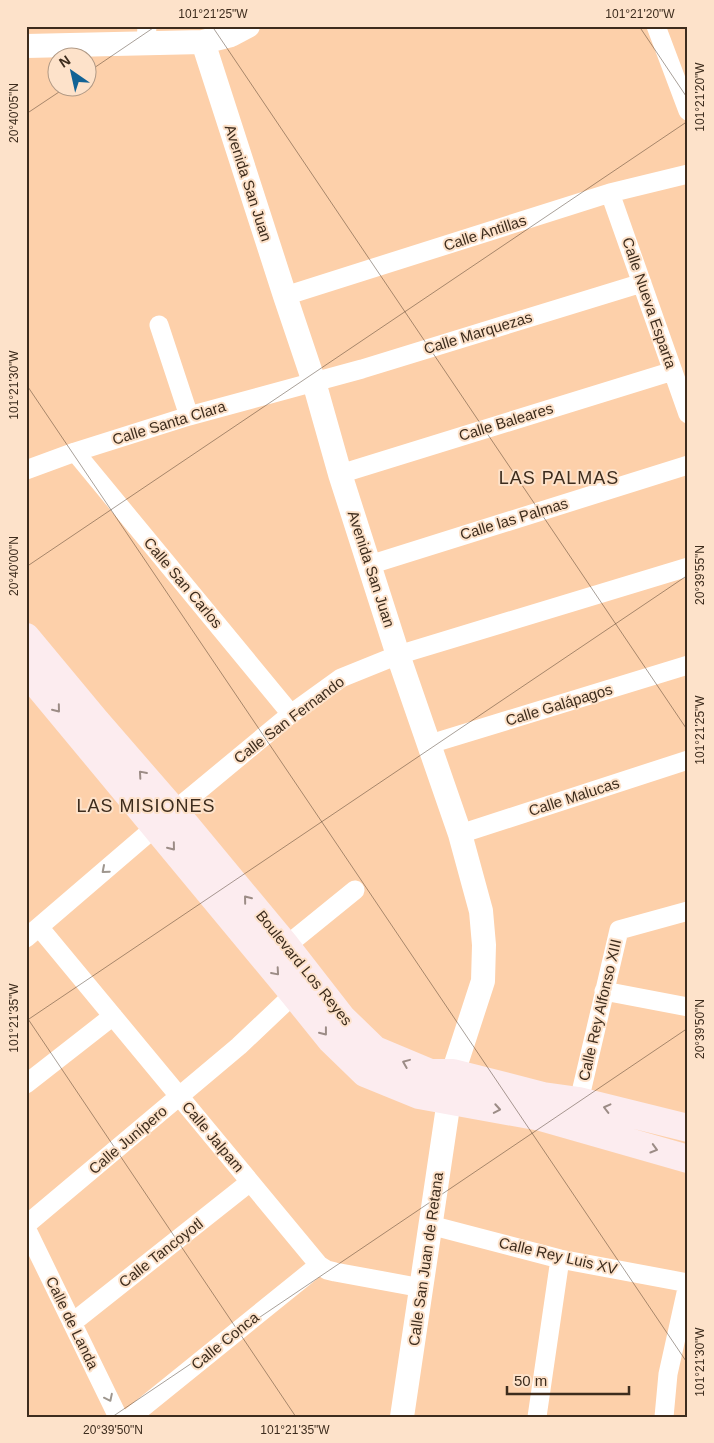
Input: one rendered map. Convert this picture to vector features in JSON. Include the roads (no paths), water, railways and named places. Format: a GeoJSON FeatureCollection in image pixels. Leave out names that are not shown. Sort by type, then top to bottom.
{"type":"FeatureCollection","features":[{"type":"Feature","properties":{"kind":"main road","name":"Boulevard Los Reyes"},"geometry":{"type":"LineString","coordinates":[[26,637],[95,720],[294,994],[331,1040],[364,1073],[419,1096],[541,1117],[688,1158]]}},
{"type":"Feature","properties":{"kind":"main road","name":"Boulevard Los Reyes"},"geometry":{"type":"LineString","coordinates":[[26,671],[286,946],[342,1018],[375,1050],[430,1073],[453,1073],[543,1096],[579,1101],[688,1128]]}},
{"type":"Feature","properties":{"kind":"street"},"geometry":{"type":"LineString","coordinates":[[26,46],[147,34],[203,42],[231,35],[248,26]]}},
{"type":"Feature","properties":{"kind":"street"},"geometry":{"type":"LineString","coordinates":[[656,26],[688,111]]}},
{"type":"Feature","properties":{"kind":"street","name":"Avenida San Juan"},"geometry":{"type":"LineString","coordinates":[[203,42],[314,382],[340,474],[398,655],[460,834],[481,911],[484,945],[483,980],[453,1073],[449,1100]]}},
{"type":"Feature","properties":{"kind":"street","name":"Calle Antillas"},"geometry":{"type":"LineString","coordinates":[[285,296],[610,193],[688,174]]}},
{"type":"Feature","properties":{"kind":"street","name":"Calle Nueva Esparta"},"geometry":{"type":"LineString","coordinates":[[610,193],[688,414]]}},
{"type":"Feature","properties":{"kind":"street","name":"Calle Marquezas"},"geometry":{"type":"LineString","coordinates":[[314,382],[642,283]]}},
{"type":"Feature","properties":{"kind":"street"},"geometry":{"type":"LineString","coordinates":[[159,325],[189,416]]}},
{"type":"Feature","properties":{"kind":"street","name":"Calle Baleares"},"geometry":{"type":"LineString","coordinates":[[340,474],[672,371]]}},
{"type":"Feature","properties":{"kind":"street","name":"Calle Santa Clara"},"geometry":{"type":"LineString","coordinates":[[26,470],[75,452],[189,416],[314,382]]}},
{"type":"Feature","properties":{"kind":"street","name":"Calle San Carlos"},"geometry":{"type":"LineString","coordinates":[[75,452],[292,714]]}},
{"type":"Feature","properties":{"kind":"street","name":"Calle las Palmas"},"geometry":{"type":"LineString","coordinates":[[369,565],[688,465]]}},
{"type":"Feature","properties":{"kind":"street","name":"Calle San Fernando"},"geometry":{"type":"LineString","coordinates":[[33,933],[165,818],[292,714],[341,678],[398,655],[688,567]]}},
{"type":"Feature","properties":{"kind":"street","name":"Calle Galápagos"},"geometry":{"type":"LineString","coordinates":[[430,744],[688,665]]}},
{"type":"Feature","properties":{"kind":"street","name":"Calle Malucas"},"geometry":{"type":"LineString","coordinates":[[460,834],[688,760]]}},
{"type":"Feature","properties":{"kind":"street"},"geometry":{"type":"LineString","coordinates":[[286,946],[355,890]]}},
{"type":"Feature","properties":{"kind":"street","name":"Calle Rey Alfonso XIII"},"geometry":{"type":"LineString","coordinates":[[579,1101],[619,930],[688,911]]}},
{"type":"Feature","properties":{"kind":"street","name":"Calle Jalpam"},"geometry":{"type":"LineString","coordinates":[[33,933],[112,1016],[319,1265]]}},
{"type":"Feature","properties":{"kind":"street"},"geometry":{"type":"LineString","coordinates":[[604,991],[688,1007]]}},
{"type":"Feature","properties":{"kind":"street","name":"Calle Junípero"},"geometry":{"type":"LineString","coordinates":[[26,1226],[239,1046],[294,994]]}},
{"type":"Feature","properties":{"kind":"street"},"geometry":{"type":"LineString","coordinates":[[26,1084],[112,1016]]}},
{"type":"Feature","properties":{"kind":"street","name":"Calle San Juan de Retana"},"geometry":{"type":"LineString","coordinates":[[402,1417],[449,1100]]}},
{"type":"Feature","properties":{"kind":"street","name":"Calle Tancoyotl"},"geometry":{"type":"LineString","coordinates":[[72,1323],[250,1182]]}},
{"type":"Feature","properties":{"kind":"street","name":"Calle Rey Luis XV"},"geometry":{"type":"LineString","coordinates":[[430,1225],[560,1259],[688,1284]]}},
{"type":"Feature","properties":{"kind":"street","name":"Calle de Landa"},"geometry":{"type":"LineString","coordinates":[[26,1226],[118,1417]]}},
{"type":"Feature","properties":{"kind":"street"},"geometry":{"type":"LineString","coordinates":[[537,1417],[560,1259]]}},
{"type":"Feature","properties":{"kind":"street"},"geometry":{"type":"LineString","coordinates":[[319,1265],[335,1272],[422,1288]]}},
{"type":"Feature","properties":{"kind":"street","name":"Calle Conca"},"geometry":{"type":"LineString","coordinates":[[132,1417],[319,1265]]}},
{"type":"Feature","properties":{"kind":"street"},"geometry":{"type":"LineString","coordinates":[[664,1417],[668,1374],[688,1284]]}},
{"type":"Feature","properties":{"kind":"district","name":"LAS PALMAS"},"geometry":{"type":"Point","coordinates":[559,478]}},
{"type":"Feature","properties":{"kind":"district","name":"LAS MISIONES"},"geometry":{"type":"Point","coordinates":[146,806]}}]}
